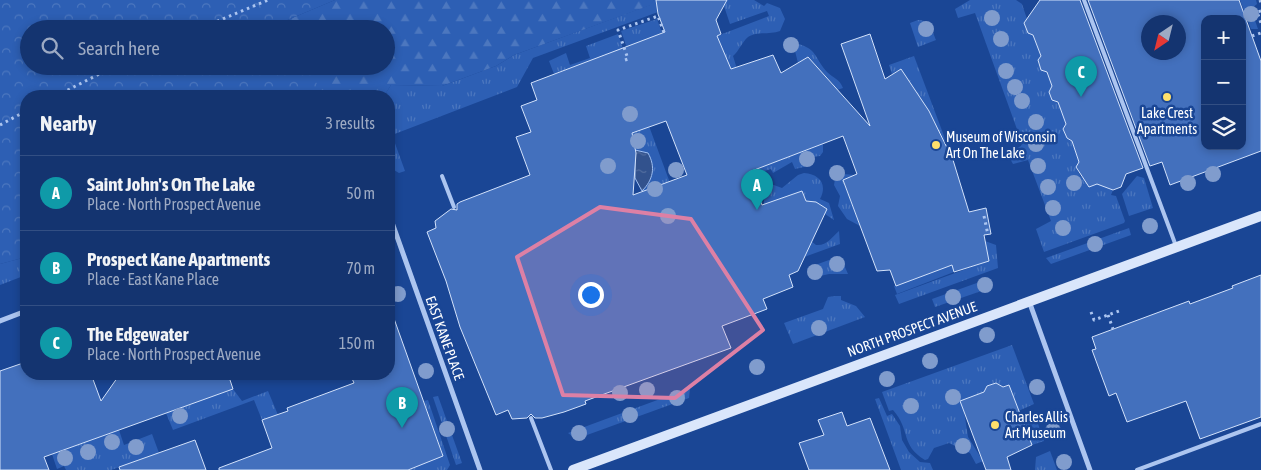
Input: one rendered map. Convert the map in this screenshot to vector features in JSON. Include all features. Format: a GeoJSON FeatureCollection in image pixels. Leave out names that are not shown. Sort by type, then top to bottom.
{"type":"FeatureCollection","features":[{"type":"Feature","properties":{"kind":"main road","name":"NORTH PROSPECT AVENUE"},"geometry":{"type":"LineString","coordinates":[[573,470],[1261,216]]}},
{"type":"Feature","properties":{"kind":"street","name":"EAST KANE PLACE"},"geometry":{"type":"LineString","coordinates":[[395,231],[480,470]]}},
{"type":"Feature","properties":{"kind":"street"},"geometry":{"type":"LineString","coordinates":[[1029,301],[1090,470]]}},
{"type":"Feature","properties":{"kind":"street"},"geometry":{"type":"LineString","coordinates":[[0,321],[20,313]]}},
{"type":"Feature","properties":{"kind":"lane"},"geometry":{"type":"LineString","coordinates":[[1084,0],[1176,247]]}},
{"type":"Feature","properties":{"kind":"lane"},"geometry":{"type":"LineString","coordinates":[[442,176],[454,207]]}},
{"type":"Feature","properties":{"kind":"lane"},"geometry":{"type":"LineString","coordinates":[[531,418],[551,470]]}},
{"type":"Feature","properties":{"kind":"lane"},"geometry":{"type":"LineString","coordinates":[[1137,470],[1261,424]]}},
{"type":"Feature","properties":{"kind":"path"},"geometry":{"type":"LineString","coordinates":[[220,20],[268,0]]}},
{"type":"Feature","properties":{"kind":"path"},"geometry":{"type":"LineString","coordinates":[[1261,11],[1257,12],[1261,23]]}},
{"type":"Feature","properties":{"kind":"path"},"geometry":{"type":"LineString","coordinates":[[625,60],[628,59],[618,30],[658,16],[664,33]]}},
{"type":"Feature","properties":{"kind":"path"},"geometry":{"type":"LineString","coordinates":[[1252,36],[1261,33]]}},
{"type":"Feature","properties":{"kind":"path"},"geometry":{"type":"LineString","coordinates":[[68,90],[97,75]]}},
{"type":"Feature","properties":{"kind":"path"},"geometry":{"type":"LineString","coordinates":[[0,125],[20,114]]}},
{"type":"Feature","properties":{"kind":"path"},"geometry":{"type":"LineString","coordinates":[[984,216],[988,235]]}},
{"type":"Feature","properties":{"kind":"path"},"geometry":{"type":"LineString","coordinates":[[1091,312],[1094,320],[1119,311]]}},
{"type":"Feature","properties":{"kind":"path"},"geometry":{"type":"LineString","coordinates":[[1108,315],[1113,329]]}},
{"type":"Feature","properties":{"kind":"highlighted area"},"geometry":{"type":"Polygon","coordinates":[[[600,207],[691,219],[763,330],[675,398],[563,395],[517,257],[600,207]]]}},
{"type":"Feature","properties":{"kind":"green space"},"geometry":{"type":"Polygon","coordinates":[[[0,0],[335,0],[287,20],[20,20],[20,75],[312,75],[320,90],[20,90],[20,259],[0,264],[0,0]]]}},
{"type":"Feature","properties":{"kind":"green space"},"geometry":{"type":"Polygon","coordinates":[[[335,0],[654,0],[651,5],[514,55],[496,66],[442,86],[391,85],[388,90],[124,90],[158,75],[395,75],[395,20],[287,20],[335,0]]]}},
{"type":"Feature","properties":{"kind":"green space"},"geometry":{"type":"Polygon","coordinates":[[[654,0],[659,0],[658,12],[533,58],[517,87],[395,134],[395,90],[388,90],[391,85],[442,86],[496,66],[514,55],[650,5],[654,0]]]}},
{"type":"Feature","properties":{"kind":"green space"},"geometry":{"type":"Polygon","coordinates":[[[722,0],[754,0],[764,6],[767,3],[780,8],[785,19],[780,31],[755,34],[748,37],[733,56],[737,69],[731,71],[717,36],[769,16],[767,11],[730,24],[722,0]]]}},
{"type":"Feature","properties":{"kind":"green space"},"geometry":{"type":"Polygon","coordinates":[[[970,0],[1016,0],[1022,4],[1027,19],[1024,23],[1028,33],[1033,35],[1041,56],[1038,61],[1041,70],[1047,72],[1052,86],[1049,92],[1052,100],[1058,102],[1066,124],[1063,129],[1067,138],[1072,141],[1079,162],[1076,167],[1081,177],[1105,181],[1113,190],[1111,195],[1116,196],[1125,221],[1124,223],[1044,252],[1036,229],[1051,221],[1028,160],[1013,164],[1008,155],[1009,152],[1021,146],[1022,143],[975,13],[958,18],[955,9],[970,0]]]}},
{"type":"Feature","properties":{"kind":"green space"},"geometry":{"type":"Polygon","coordinates":[[[1240,0],[1256,0],[1257,4],[1251,9],[1258,29],[1251,29],[1240,0]]]}},
{"type":"Feature","properties":{"kind":"green space"},"geometry":{"type":"Polygon","coordinates":[[[657,19],[662,33],[627,48],[621,31],[657,19]]]}},
{"type":"Feature","properties":{"kind":"green space"},"geometry":{"type":"Polygon","coordinates":[[[918,20],[928,24],[936,40],[918,47],[910,23],[918,20]]]}},
{"type":"Feature","properties":{"kind":"green space"},"geometry":{"type":"Polygon","coordinates":[[[618,34],[623,49],[554,74],[549,61],[566,53],[570,65],[590,58],[586,46],[618,34]]]}},
{"type":"Feature","properties":{"kind":"green space"},"geometry":{"type":"Polygon","coordinates":[[[799,44],[813,52],[827,72],[838,80],[843,88],[834,91],[833,84],[808,57],[798,63],[795,51],[799,44]]]}},
{"type":"Feature","properties":{"kind":"green space"},"geometry":{"type":"Polygon","coordinates":[[[914,56],[953,160],[929,111],[901,69],[892,74],[889,65],[914,56]]]}},
{"type":"Feature","properties":{"kind":"green space"},"geometry":{"type":"Polygon","coordinates":[[[639,99],[673,191],[649,195],[642,191],[651,178],[650,158],[648,153],[635,150],[619,118],[639,99]]]}},
{"type":"Feature","properties":{"kind":"green space"},"geometry":{"type":"Polygon","coordinates":[[[395,143],[405,171],[399,173],[395,171],[395,143]]]}},
{"type":"Feature","properties":{"kind":"green space"},"geometry":{"type":"Polygon","coordinates":[[[823,144],[823,152],[820,156],[812,157],[804,167],[795,169],[792,162],[773,173],[771,169],[755,174],[754,170],[823,144]]]}},
{"type":"Feature","properties":{"kind":"green space"},"geometry":{"type":"Polygon","coordinates":[[[804,173],[814,175],[821,181],[823,189],[820,199],[829,203],[834,220],[807,202],[802,191],[764,205],[764,199],[756,191],[771,184],[782,188],[798,175],[804,173]]]}},
{"type":"Feature","properties":{"kind":"green space"},"geometry":{"type":"Polygon","coordinates":[[[843,174],[855,175],[843,181],[860,226],[847,219],[838,206],[840,196],[834,185],[835,179],[841,178],[843,174]]]}},
{"type":"Feature","properties":{"kind":"green space"},"geometry":{"type":"Polygon","coordinates":[[[1137,176],[1144,178],[1153,208],[1129,216],[1122,194],[1137,176]]]}},
{"type":"Feature","properties":{"kind":"green space"},"geometry":{"type":"Polygon","coordinates":[[[1129,228],[1131,235],[1051,264],[1046,258],[1129,228]]]}},
{"type":"Feature","properties":{"kind":"green space"},"geometry":{"type":"Polygon","coordinates":[[[839,231],[840,244],[785,264],[811,241],[816,245],[823,244],[839,231]]]}},
{"type":"Feature","properties":{"kind":"green space"},"geometry":{"type":"Polygon","coordinates":[[[985,241],[996,245],[998,268],[899,304],[895,295],[988,261],[985,241]]]}},
{"type":"Feature","properties":{"kind":"green space"},"geometry":{"type":"Polygon","coordinates":[[[840,256],[848,274],[829,274],[811,278],[807,268],[840,256]]]}},
{"type":"Feature","properties":{"kind":"green space"},"geometry":{"type":"Polygon","coordinates":[[[20,259],[20,277],[0,285],[0,264],[20,259]]]}},
{"type":"Feature","properties":{"kind":"green space"},"geometry":{"type":"Polygon","coordinates":[[[952,265],[954,272],[897,294],[894,286],[952,265]]]}},
{"type":"Feature","properties":{"kind":"green space"},"geometry":{"type":"Polygon","coordinates":[[[988,279],[990,288],[935,307],[932,299],[988,279]]]}},
{"type":"Feature","properties":{"kind":"green space"},"geometry":{"type":"Polygon","coordinates":[[[841,296],[841,300],[856,306],[865,317],[793,344],[784,323],[823,309],[828,297],[841,296]]]}},
{"type":"Feature","properties":{"kind":"green space"},"geometry":{"type":"Polygon","coordinates":[[[1012,345],[1034,404],[1016,412],[1015,401],[1009,385],[1002,386],[996,383],[987,386],[984,392],[964,411],[968,437],[983,461],[976,464],[970,453],[949,443],[934,448],[928,459],[925,460],[917,454],[909,443],[899,417],[893,410],[889,411],[882,392],[1012,345]]]}},
{"type":"Feature","properties":{"kind":"green space"},"geometry":{"type":"Polygon","coordinates":[[[690,388],[689,398],[576,439],[568,433],[690,388]]]}},
{"type":"Feature","properties":{"kind":"green space"},"geometry":{"type":"Polygon","coordinates":[[[233,389],[242,401],[268,391],[278,415],[262,420],[254,400],[173,430],[166,413],[233,389]]]}},
{"type":"Feature","properties":{"kind":"green space"},"geometry":{"type":"Polygon","coordinates":[[[438,396],[462,463],[456,465],[433,397],[438,396]]]}},
{"type":"Feature","properties":{"kind":"green space"},"geometry":{"type":"Polygon","coordinates":[[[879,398],[887,416],[892,414],[900,426],[902,440],[909,452],[920,462],[930,463],[933,470],[901,470],[875,399],[879,398]]]}},
{"type":"Feature","properties":{"kind":"green space"},"geometry":{"type":"Polygon","coordinates":[[[428,400],[450,465],[447,470],[408,470],[443,455],[424,401],[428,400]]]}},
{"type":"Feature","properties":{"kind":"green space"},"geometry":{"type":"Polygon","coordinates":[[[1035,415],[1044,441],[1032,445],[1019,421],[1035,415]]]}},
{"type":"Feature","properties":{"kind":"green space"},"geometry":{"type":"Polygon","coordinates":[[[119,430],[124,445],[152,434],[159,453],[111,470],[66,470],[64,466],[57,469],[52,454],[119,430]]]}},
{"type":"Feature","properties":{"kind":"green space"},"geometry":{"type":"Polygon","coordinates":[[[1050,451],[1057,470],[1035,470],[1036,457],[1050,451]]]}},
{"type":"Feature","properties":{"kind":"water"},"geometry":{"type":"Polygon","coordinates":[[[635,150],[648,153],[653,168],[651,178],[642,191],[635,178],[635,150]]]}},
{"type":"Feature","properties":{"kind":"building"},"geometry":{"type":"Polygon","coordinates":[[[656,0],[727,0],[716,20],[721,34],[717,36],[731,69],[773,55],[781,73],[808,57],[870,126],[841,44],[870,34],[885,79],[901,69],[929,111],[953,160],[969,212],[986,208],[991,234],[984,235],[989,261],[954,272],[952,265],[896,286],[890,270],[877,271],[843,180],[857,174],[843,136],[749,172],[762,205],[802,191],[806,201],[816,202],[827,209],[798,271],[789,275],[793,287],[763,299],[767,309],[722,326],[731,348],[585,401],[586,404],[564,412],[542,418],[535,418],[531,414],[527,418],[512,419],[508,410],[496,415],[460,327],[446,281],[427,232],[436,228],[435,221],[451,209],[457,210],[457,204],[460,202],[530,175],[516,137],[531,132],[521,106],[537,100],[531,83],[665,32],[658,14],[656,0]],[[666,121],[632,133],[636,153],[633,195],[687,175],[666,121]]]}},
{"type":"Feature","properties":{"kind":"building"},"geometry":{"type":"Polygon","coordinates":[[[1040,0],[1080,0],[1143,168],[1126,174],[1121,187],[1113,190],[1097,184],[1089,187],[1076,167],[1079,162],[1072,141],[1067,138],[1063,129],[1066,124],[1058,102],[1052,100],[1049,92],[1052,86],[1047,72],[1041,70],[1038,60],[1041,56],[1033,35],[1028,33],[1024,23],[1040,0]]]}},
{"type":"Feature","properties":{"kind":"building"},"geometry":{"type":"Polygon","coordinates":[[[1088,0],[1239,0],[1244,15],[1201,15],[1201,150],[1246,150],[1246,19],[1261,61],[1261,151],[1170,185],[1162,162],[1150,166],[1088,0]]]}},
{"type":"Feature","properties":{"kind":"building"},"geometry":{"type":"Polygon","coordinates":[[[1261,275],[1261,417],[1200,439],[1186,401],[1127,422],[1116,393],[1109,396],[1092,350],[1096,349],[1092,337],[1189,301],[1190,304],[1261,275]]]}},
{"type":"Feature","properties":{"kind":"building"},"geometry":{"type":"Polygon","coordinates":[[[395,321],[443,456],[408,470],[219,470],[219,468],[272,448],[262,420],[288,411],[287,408],[354,383],[353,380],[395,380],[395,321]]]}},
{"type":"Feature","properties":{"kind":"building"},"geometry":{"type":"Polygon","coordinates":[[[20,364],[20,380],[93,380],[101,401],[116,380],[230,380],[233,389],[44,457],[49,470],[0,470],[0,371],[20,364]]]}},
{"type":"Feature","properties":{"kind":"building","name":"Charles Allis Art Museum"},"geometry":{"type":"Polygon","coordinates":[[[996,383],[1003,387],[1009,385],[1032,445],[1007,457],[1011,470],[986,470],[960,401],[984,392],[987,386],[996,383]]]}},
{"type":"Feature","properties":{"kind":"building"},"geometry":{"type":"Polygon","coordinates":[[[842,412],[847,426],[870,418],[890,470],[809,470],[799,443],[824,435],[818,420],[842,412]]]}},
{"type":"Feature","properties":{"kind":"building"},"geometry":{"type":"Polygon","coordinates":[[[195,440],[206,470],[120,470],[119,467],[195,440]]]}},
{"type":"Feature","properties":{"kind":"place","name":"The Edgewater"},"geometry":{"type":"Point","coordinates":[1081,97]}},
{"type":"Feature","properties":{"kind":"place","name":"Lake Crest Apartments"},"geometry":{"type":"Point","coordinates":[1167,97]}},
{"type":"Feature","properties":{"kind":"place","name":"Museum of Wisconsin Art On The Lake"},"geometry":{"type":"Point","coordinates":[936,145]}},
{"type":"Feature","properties":{"kind":"place","name":"Saint John's On The Lake"},"geometry":{"type":"Point","coordinates":[757,210]}},
{"type":"Feature","properties":{"kind":"place","name":"Charles Allis Art Museum"},"geometry":{"type":"Point","coordinates":[995,425]}},
{"type":"Feature","properties":{"kind":"place","name":"Prospect Kane Apartments"},"geometry":{"type":"Point","coordinates":[402,428]}}]}
